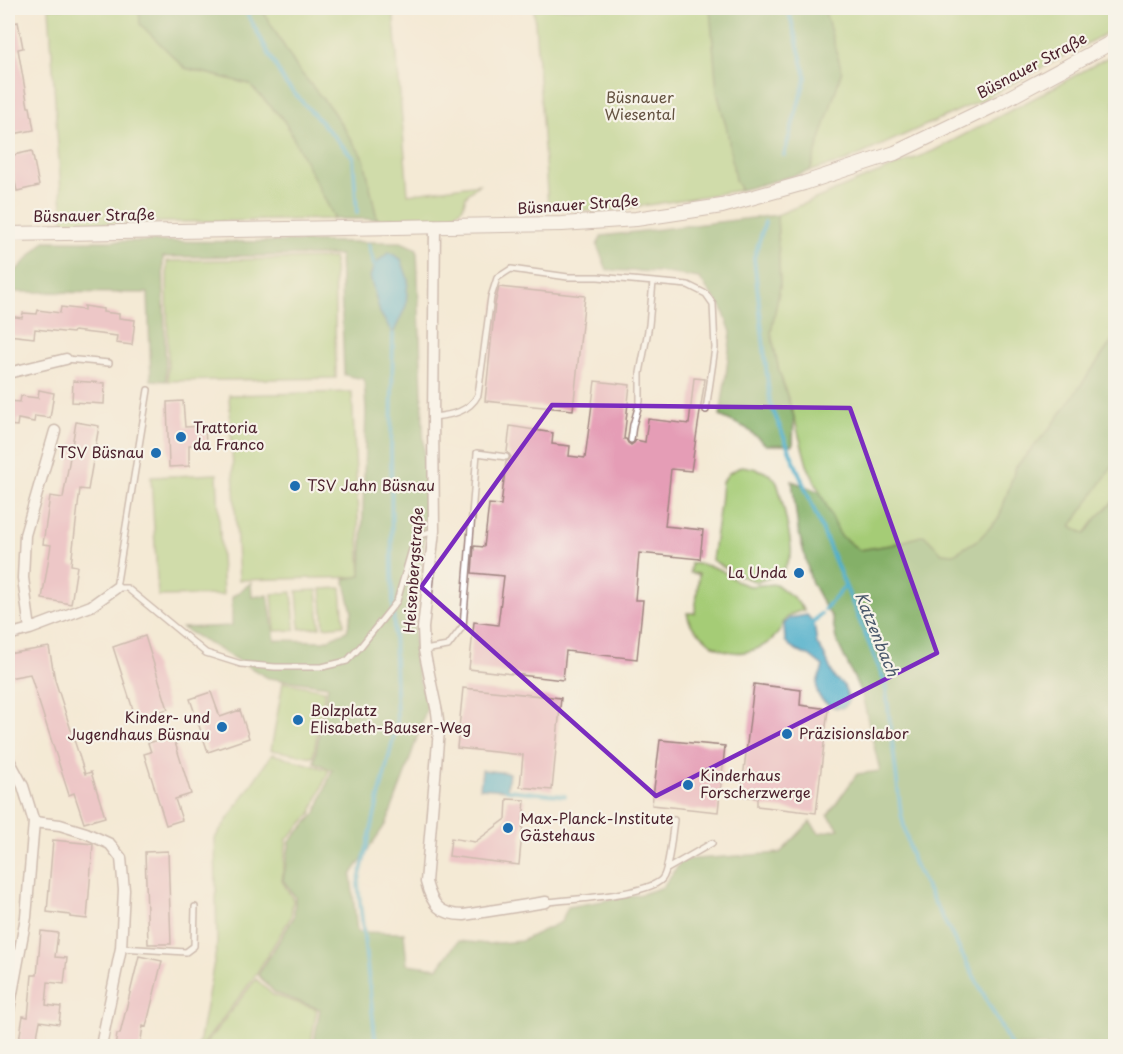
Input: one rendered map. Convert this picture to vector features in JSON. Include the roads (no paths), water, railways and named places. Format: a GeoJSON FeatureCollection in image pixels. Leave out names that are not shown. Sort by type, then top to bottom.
{"type":"FeatureCollection","features":[{"type":"Feature","properties":{"kind":"street","name":"Büsnauer Straße"},"geometry":{"type":"LineString","coordinates":[[8,234],[551,225],[636,219],[722,206],[804,183],[895,153],[1001,102],[1116,40]]}},
{"type":"Feature","properties":{"kind":"street","name":"Heisenbergstraße"},"geometry":{"type":"LineString","coordinates":[[435,227],[434,531],[423,628],[424,650],[439,730],[426,882],[429,895],[435,904],[453,915],[546,902]]}},
{"type":"Feature","properties":{"kind":"street"},"geometry":{"type":"LineString","coordinates":[[8,373],[66,359]]}},
{"type":"Feature","properties":{"kind":"street"},"geometry":{"type":"LineString","coordinates":[[30,629],[23,578],[25,535],[55,430]]}},
{"type":"Feature","properties":{"kind":"street"},"geometry":{"type":"LineString","coordinates":[[8,635],[91,606],[116,588]]}},
{"type":"Feature","properties":{"kind":"street"},"geometry":{"type":"LineString","coordinates":[[8,758],[23,786],[34,822],[26,917],[8,1015]]}},
{"type":"Feature","properties":{"kind":"street"},"geometry":{"type":"LineString","coordinates":[[34,822],[60,825],[86,833],[110,843],[121,858],[124,890],[121,948],[101,1047]]}},
{"type":"Feature","properties":{"kind":"lane"},"geometry":{"type":"LineString","coordinates":[[433,417],[466,410],[483,389],[497,278],[511,269],[568,277],[598,277],[688,285],[706,294],[713,304],[714,348],[706,410]]}},
{"type":"Feature","properties":{"kind":"lane"},"geometry":{"type":"LineString","coordinates":[[631,440],[640,401],[640,373],[649,326],[653,282]]}},
{"type":"Feature","properties":{"kind":"lane"},"geometry":{"type":"LineString","coordinates":[[66,359],[109,363]]}},
{"type":"Feature","properties":{"kind":"lane"},"geometry":{"type":"LineString","coordinates":[[148,390],[116,588],[127,588],[206,653],[241,664],[275,667],[322,667],[347,661],[397,601],[412,549],[421,535],[434,531]]}},
{"type":"Feature","properties":{"kind":"lane"},"geometry":{"type":"LineString","coordinates":[[424,650],[448,646],[463,626],[477,453],[507,457]]}},
{"type":"Feature","properties":{"kind":"lane"},"geometry":{"type":"LineString","coordinates":[[546,902],[628,892],[653,886],[663,878],[667,869],[674,820]]}},
{"type":"Feature","properties":{"kind":"lane"},"geometry":{"type":"LineString","coordinates":[[667,869],[712,843]]}},
{"type":"Feature","properties":{"kind":"lane"},"geometry":{"type":"LineString","coordinates":[[121,948],[186,952],[194,946],[195,907]]}},
{"type":"Feature","properties":{"kind":"water"},"geometry":{"type":"Polygon","coordinates":[[[389,252],[401,259],[408,279],[406,306],[393,334],[380,313],[370,277],[374,265],[389,252]]]}},
{"type":"Feature","properties":{"kind":"water"},"geometry":{"type":"Polygon","coordinates":[[[807,615],[814,623],[817,644],[834,677],[844,686],[849,700],[845,707],[830,706],[822,700],[817,685],[823,666],[785,641],[784,624],[790,618],[807,615]]]}},
{"type":"Feature","properties":{"kind":"water"},"geometry":{"type":"Polygon","coordinates":[[[482,770],[509,773],[507,790],[480,788],[482,770]]]}},
{"type":"Feature","properties":{"kind":"waterway"},"geometry":{"type":"LineString","coordinates":[[244,8],[285,83],[353,157],[357,213]]}},
{"type":"Feature","properties":{"kind":"waterway","name":"Katzenbach"},"geometry":{"type":"LineString","coordinates":[[784,155],[806,77],[788,8]]}},
{"type":"Feature","properties":{"kind":"waterway","name":"Katzenbach"},"geometry":{"type":"LineString","coordinates":[[765,222],[754,258],[770,403],[885,682],[901,814],[913,862],[1011,1046]]}},
{"type":"Feature","properties":{"kind":"waterway"},"geometry":{"type":"LineString","coordinates":[[368,244],[374,265]]}},
{"type":"Feature","properties":{"kind":"waterway"},"geometry":{"type":"LineString","coordinates":[[376,1046],[358,884],[397,723],[392,570],[393,334]]}},
{"type":"Feature","properties":{"kind":"waterway"},"geometry":{"type":"LineString","coordinates":[[825,609],[845,586]]}},
{"type":"Feature","properties":{"kind":"waterway"},"geometry":{"type":"LineString","coordinates":[[813,622],[821,614]]}},
{"type":"Feature","properties":{"kind":"waterway"},"geometry":{"type":"LineString","coordinates":[[507,790],[565,796]]}},
{"type":"Feature","properties":{"kind":"place","name":"Trattoria da Franco"},"geometry":{"type":"Point","coordinates":[181,437]}},
{"type":"Feature","properties":{"kind":"place","name":"TSV Büsnau"},"geometry":{"type":"Point","coordinates":[156,453]}},
{"type":"Feature","properties":{"kind":"place","name":"TSV Jahn Büsnau"},"geometry":{"type":"Point","coordinates":[295,486]}},
{"type":"Feature","properties":{"kind":"place","name":"La Unda"},"geometry":{"type":"Point","coordinates":[799,573]}},
{"type":"Feature","properties":{"kind":"place","name":"Bolzplatz Elisabeth-Bauser-Weg"},"geometry":{"type":"Point","coordinates":[298,720]}},
{"type":"Feature","properties":{"kind":"place","name":"Kinder- und Jugendhaus Büsnau"},"geometry":{"type":"Point","coordinates":[222,727]}},
{"type":"Feature","properties":{"kind":"place","name":"Präzisionslabor"},"geometry":{"type":"Point","coordinates":[787,734]}},
{"type":"Feature","properties":{"kind":"place","name":"Kinderhaus Forscherzwerge"},"geometry":{"type":"Point","coordinates":[688,785]}},
{"type":"Feature","properties":{"kind":"place","name":"Max-Planck-Institute Gästehaus"},"geometry":{"type":"Point","coordinates":[508,828]}},
{"type":"Feature","properties":{"kind":"park label","name":"Büsnauer Wiesental"},"geometry":{"type":"Point","coordinates":[640,106]}}]}
